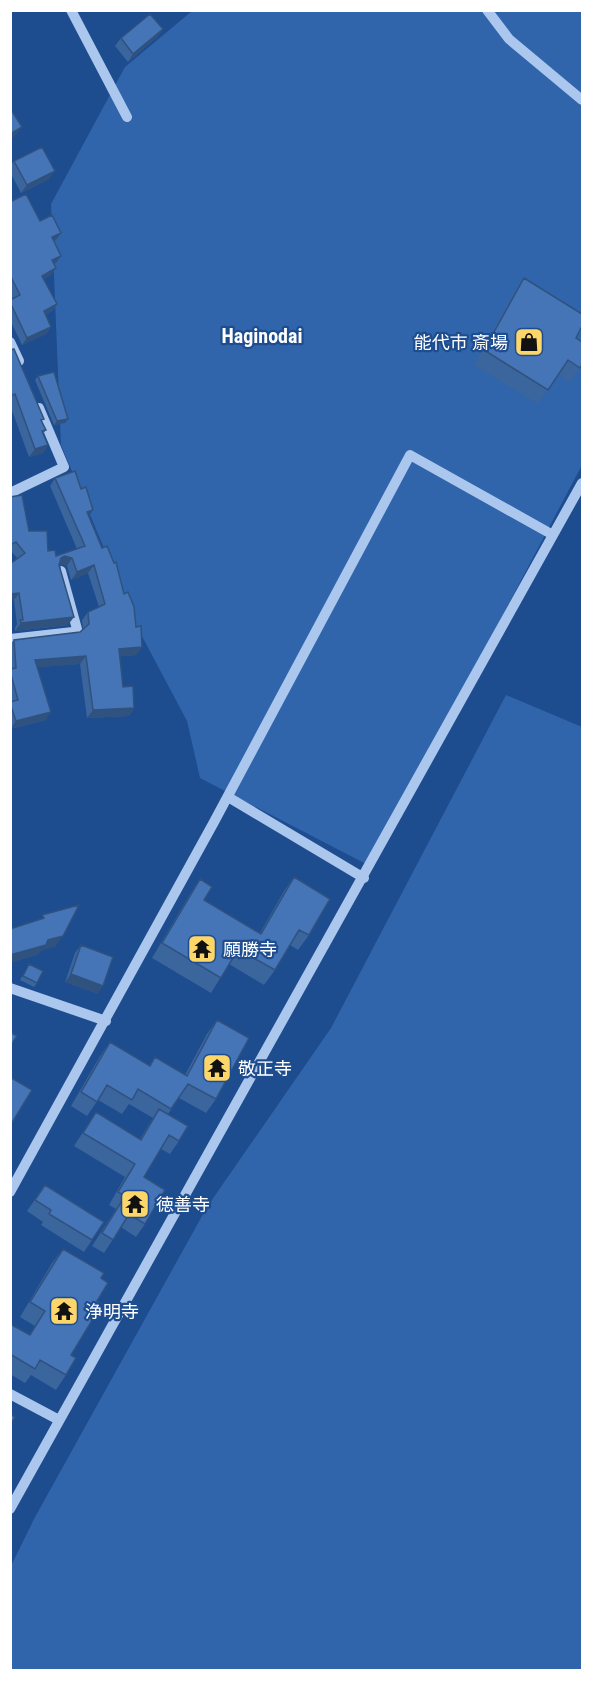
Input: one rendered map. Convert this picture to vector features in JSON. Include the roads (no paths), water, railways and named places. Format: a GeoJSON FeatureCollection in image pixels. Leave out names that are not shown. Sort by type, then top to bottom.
{"type":"FeatureCollection","features":[{"type":"Feature","properties":{"kind":"street"},"geometry":{"type":"LineString","coordinates":[[71,10],[127,117]]}},
{"type":"Feature","properties":{"kind":"street"},"geometry":{"type":"LineString","coordinates":[[487,10],[509,39],[582,100]]}},
{"type":"Feature","properties":{"kind":"street"},"geometry":{"type":"LineString","coordinates":[[10,342],[24,373]]}},
{"type":"Feature","properties":{"kind":"street"},"geometry":{"type":"LineString","coordinates":[[10,493],[64,467],[33,394]]}},
{"type":"Feature","properties":{"kind":"street"},"geometry":{"type":"LineString","coordinates":[[10,1192],[106,1021],[165,907],[228,797],[410,455],[553,535]]}},
{"type":"Feature","properties":{"kind":"street"},"geometry":{"type":"LineString","coordinates":[[10,1509],[59,1419],[130,1298],[582,483]]}},
{"type":"Feature","properties":{"kind":"street"},"geometry":{"type":"LineString","coordinates":[[10,639],[73,632],[77,629],[61,571]]}},
{"type":"Feature","properties":{"kind":"street"},"geometry":{"type":"LineString","coordinates":[[228,797],[364,878]]}},
{"type":"Feature","properties":{"kind":"street"},"geometry":{"type":"LineString","coordinates":[[10,988],[106,1021]]}},
{"type":"Feature","properties":{"kind":"street"},"geometry":{"type":"LineString","coordinates":[[10,1394],[59,1419]]}},
{"type":"Feature","properties":{"kind":"place","name":"能代市 斎場"},"geometry":{"type":"Point","coordinates":[529,342]}},
{"type":"Feature","properties":{"kind":"place","name":"願勝寺"},"geometry":{"type":"Point","coordinates":[202,949]}},
{"type":"Feature","properties":{"kind":"place","name":"敬正寺"},"geometry":{"type":"Point","coordinates":[217,1068]}},
{"type":"Feature","properties":{"kind":"place","name":"徳善寺"},"geometry":{"type":"Point","coordinates":[135,1204]}},
{"type":"Feature","properties":{"kind":"place","name":"浄明寺"},"geometry":{"type":"Point","coordinates":[64,1311]}},
{"type":"Feature","properties":{"kind":"district","name":"Haginodai"},"geometry":{"type":"Point","coordinates":[262,336]}}]}
